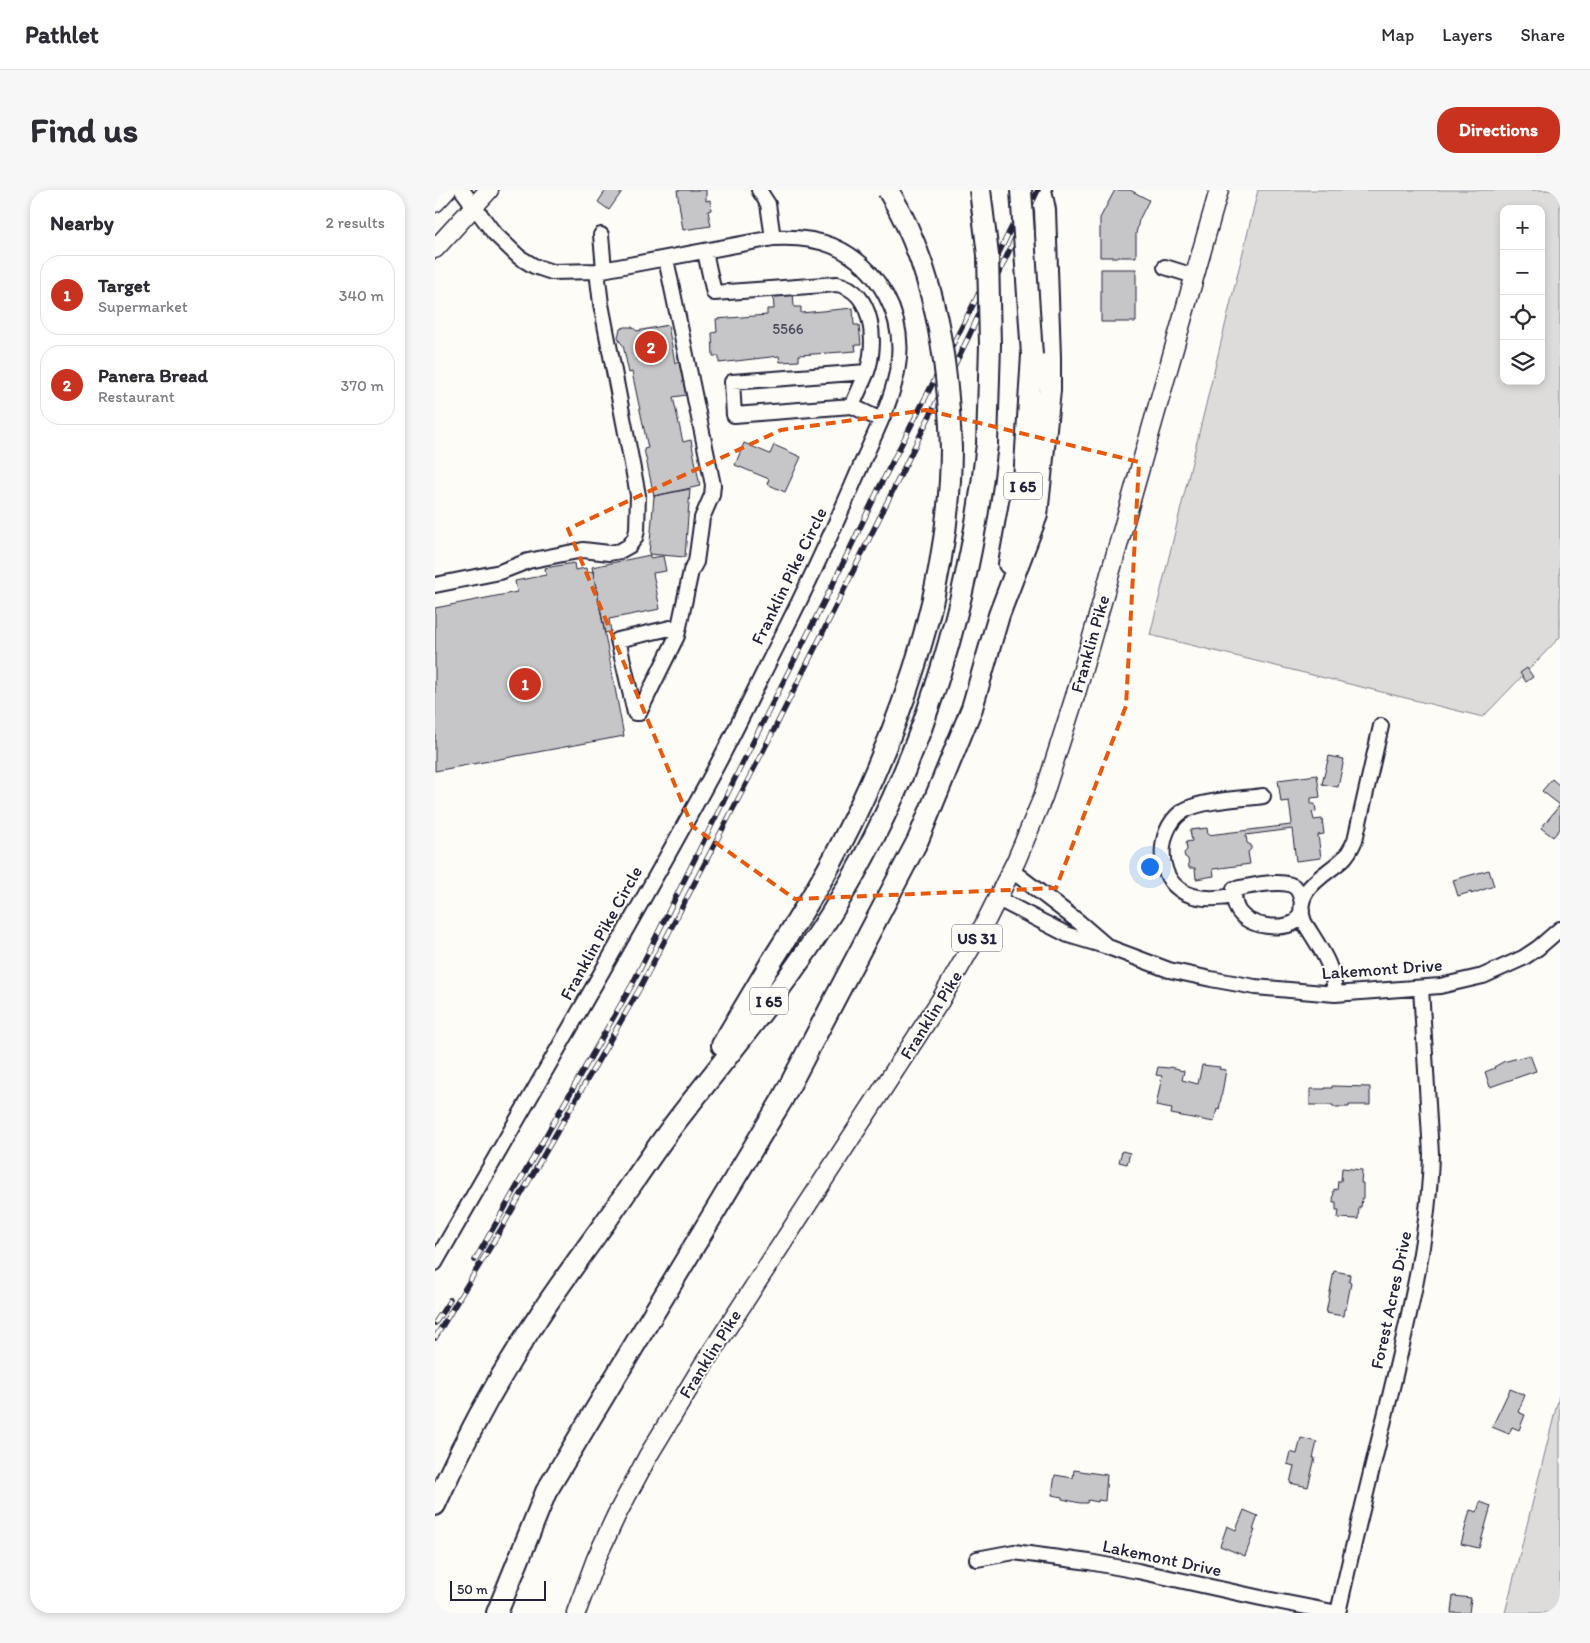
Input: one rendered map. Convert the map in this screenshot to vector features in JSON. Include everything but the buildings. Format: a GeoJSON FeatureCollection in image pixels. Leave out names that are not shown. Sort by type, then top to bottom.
{"type":"FeatureCollection","features":[{"type":"Feature","properties":{"kind":"highway"},"geometry":{"type":"LineString","coordinates":[[676,1122],[810,901],[838,850],[883,754],[899,713],[918,656],[937,580],[948,511],[951,449],[946,379],[935,310],[929,287],[913,241],[888,190]]}},
{"type":"Feature","properties":{"kind":"highway","name":"I 65"},"geometry":{"type":"LineString","coordinates":[[435,1505],[469,1433],[528,1332],[676,1122],[762,1011],[829,917],[861,863],[895,794],[929,707],[957,618],[972,550],[987,444],[990,345],[989,255],[980,190]]}},
{"type":"Feature","properties":{"kind":"highway","name":"I 65"},"geometry":{"type":"LineString","coordinates":[[497,1613],[546,1492],[782,1100],[918,840],[972,708],[999,615],[1024,482],[1041,356],[1021,190]]}},
{"type":"Feature","properties":{"kind":"highway"},"geometry":{"type":"LineString","coordinates":[[1041,190],[1045,210],[1041,356]]}},
{"type":"Feature","properties":{"kind":"main road"},"geometry":{"type":"LineString","coordinates":[[435,203],[447,190]]}},
{"type":"Feature","properties":{"kind":"main road"},"geometry":{"type":"LineString","coordinates":[[435,249],[489,190]]}},
{"type":"Feature","properties":{"kind":"main road","name":"Franklin Pike"},"geometry":{"type":"LineString","coordinates":[[576,1613],[596,1559],[616,1516],[667,1424],[733,1318],[940,1001],[965,959],[1011,870],[1043,797],[1077,690],[1219,190]]}},
{"type":"Feature","properties":{"kind":"street","name":"Franklin Pike Circle"},"geometry":{"type":"LineString","coordinates":[[435,1262],[608,962],[717,766],[806,589],[881,420],[898,366],[899,350],[899,334],[895,317],[890,302],[882,288],[862,264],[847,253],[832,246],[801,238],[773,238],[601,270],[552,272],[535,266],[519,257],[494,233],[462,190]]}},
{"type":"Feature","properties":{"kind":"street"},"geometry":{"type":"LineString","coordinates":[[759,190],[768,204],[773,238]]}},
{"type":"Feature","properties":{"kind":"street"},"geometry":{"type":"LineString","coordinates":[[435,585],[500,572],[528,561],[583,550],[609,553],[619,552],[629,546],[635,538],[638,495],[601,304],[601,235]]}},
{"type":"Feature","properties":{"kind":"street"},"geometry":{"type":"LineString","coordinates":[[705,252],[714,293],[837,284],[853,291],[866,310],[871,325],[872,357],[852,406]]}},
{"type":"Feature","properties":{"kind":"street"},"geometry":{"type":"LineString","coordinates":[[666,259],[713,485],[712,495],[702,518],[696,562],[691,571],[677,636],[639,713],[635,713],[619,640],[679,626]]}},
{"type":"Feature","properties":{"kind":"street"},"geometry":{"type":"LineString","coordinates":[[1165,267],[1194,276]]}},
{"type":"Feature","properties":{"kind":"street"},"geometry":{"type":"LineString","coordinates":[[867,372],[732,382],[735,415],[852,406],[881,420]]}},
{"type":"Feature","properties":{"kind":"street"},"geometry":{"type":"LineString","coordinates":[[1281,926],[1297,921],[1312,884],[1348,854],[1355,840],[1381,726]]}},
{"type":"Feature","properties":{"kind":"street"},"geometry":{"type":"LineString","coordinates":[[1234,896],[1201,898],[1179,890],[1168,876],[1165,867],[1163,856],[1165,837],[1174,818],[1189,808],[1263,796]]}},
{"type":"Feature","properties":{"kind":"street","name":"Lakemont Drive"},"geometry":{"type":"LineString","coordinates":[[1011,870],[1068,913],[1108,947]]}},
{"type":"Feature","properties":{"kind":"street"},"geometry":{"type":"LineString","coordinates":[[1310,933],[1297,927],[1261,924],[1245,918],[1237,909],[1234,889],[1274,883],[1285,883],[1295,888],[1299,893],[1304,922],[1326,957],[1331,969],[1334,978],[1335,994]]}},
{"type":"Feature","properties":{"kind":"street","name":"Lakemont Drive"},"geometry":{"type":"LineString","coordinates":[[997,899],[1067,935],[1108,947],[1169,970],[1211,980],[1255,987],[1335,994],[1421,988],[1483,976],[1538,948],[1560,929]]}},
{"type":"Feature","properties":{"kind":"street","name":"Forest Acres Drive"},"geometry":{"type":"LineString","coordinates":[[1338,1613],[1415,1293],[1425,1232],[1431,1154],[1421,988]]}},
{"type":"Feature","properties":{"kind":"street","name":"Lakemont Drive"},"geometry":{"type":"LineString","coordinates":[[977,1559],[1014,1552],[1089,1562],[1338,1613]]}},
{"type":"Feature","properties":{"kind":"highlighted area"},"geometry":{"type":"Polygon","coordinates":[[[926,410],[1139,462],[1126,706],[1056,888],[795,899],[692,826],[568,529],[781,430],[926,410]]]}},
{"type":"Feature","properties":{"kind":"shaded area"},"geometry":{"type":"Polygon","coordinates":[[[1258,190],[1560,190],[1560,637],[1483,717],[1150,635],[1258,190]]]}},
{"type":"Feature","properties":{"kind":"shaded area"},"geometry":{"type":"Polygon","coordinates":[[[1560,1392],[1560,1613],[1505,1613],[1560,1392]]]}},
{"type":"Feature","properties":{"kind":"railway"},"geometry":{"type":"LineString","coordinates":[[475,1260],[633,983],[833,584],[880,486],[1030,190]]}},
{"type":"Feature","properties":{"kind":"railway"},"geometry":{"type":"LineString","coordinates":[[435,1338],[500,1231],[640,988],[836,606],[968,338],[1038,190]]}},
{"type":"Feature","properties":{"kind":"railway"},"geometry":{"type":"LineString","coordinates":[[435,1323],[450,1300]]}},
{"type":"Feature","properties":{"kind":"place","name":"Panera Bread"},"geometry":{"type":"Point","coordinates":[651,347]}},
{"type":"Feature","properties":{"kind":"place","name":"Target"},"geometry":{"type":"Point","coordinates":[525,684]}}]}
